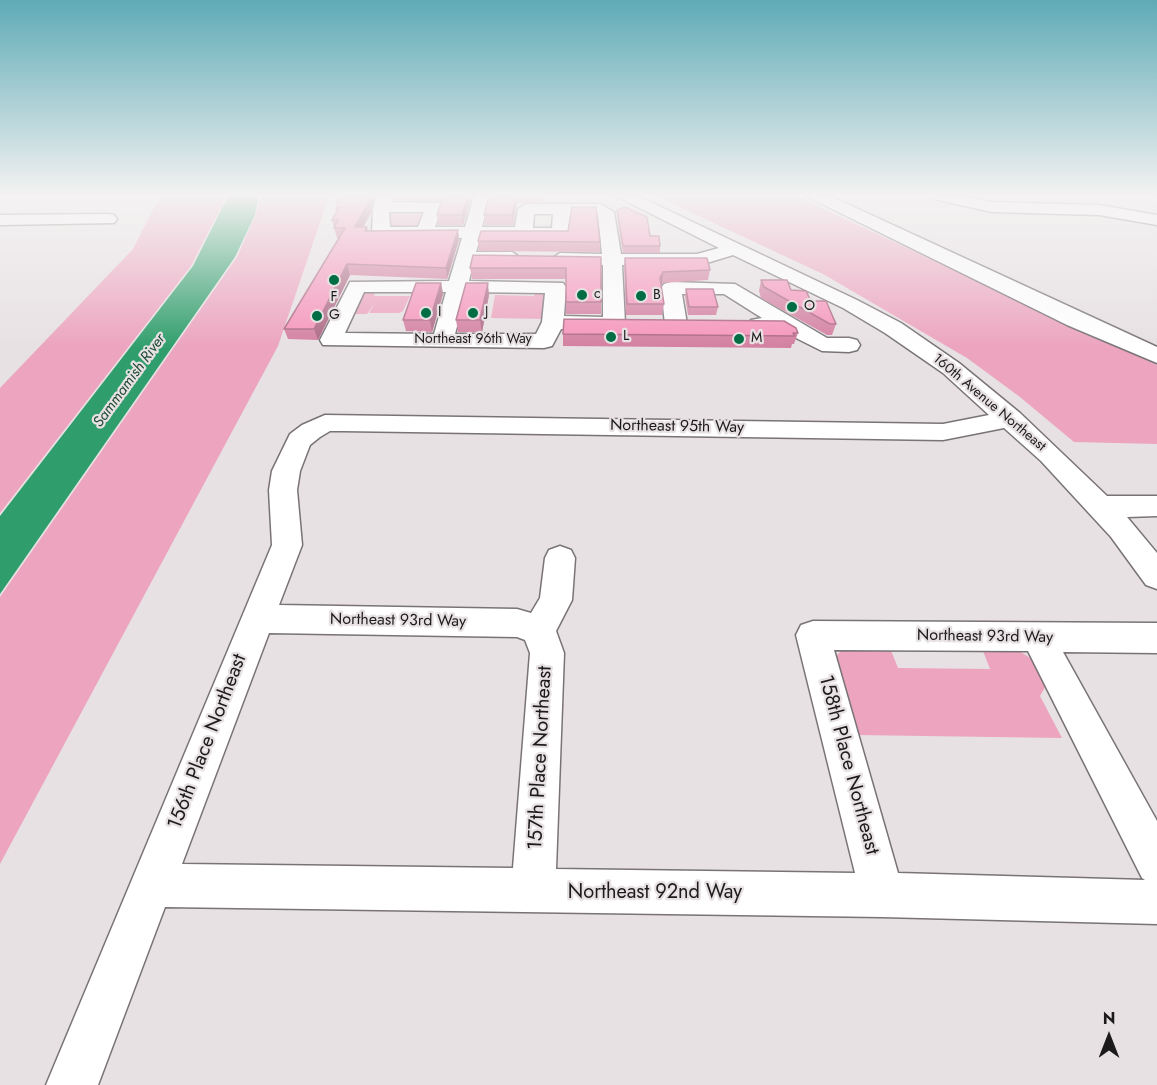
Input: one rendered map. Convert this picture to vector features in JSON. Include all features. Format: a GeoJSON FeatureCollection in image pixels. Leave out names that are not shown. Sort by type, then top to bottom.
{"type":"FeatureCollection","features":[{"type":"Feature","properties":{"kind":"main road"},"geometry":{"type":"LineString","coordinates":[[921,247],[1085,325],[1157,356]]}},
{"type":"Feature","properties":{"kind":"street"},"geometry":{"type":"LineString","coordinates":[[443,340],[468,247]]}},
{"type":"Feature","properties":{"kind":"street"},"geometry":{"type":"LineString","coordinates":[[610,247],[612,259],[645,323],[671,288],[728,288],[822,344],[849,345]]}},
{"type":"Feature","properties":{"kind":"street","name":"160th Avenue Northeast"},"geometry":{"type":"LineString","coordinates":[[732,247],[850,304],[893,328],[951,368],[1050,454],[1121,529],[1157,576]]}},
{"type":"Feature","properties":{"kind":"street"},"geometry":{"type":"LineString","coordinates":[[465,258],[698,260],[714,257],[735,248]]}},
{"type":"Feature","properties":{"kind":"street","name":"Northeast 96th Way"},"geometry":{"type":"LineString","coordinates":[[457,286],[357,286],[331,340],[544,340],[553,322],[698,324]]}},
{"type":"Feature","properties":{"kind":"street"},"geometry":{"type":"LineString","coordinates":[[457,286],[556,287],[553,322]]}},
{"type":"Feature","properties":{"kind":"street"},"geometry":{"type":"LineString","coordinates":[[742,324],[784,323]]}},
{"type":"Feature","properties":{"kind":"street","name":"Northeast 95th Way"},"geometry":{"type":"LineString","coordinates":[[343,423],[943,432],[1011,419]]}},
{"type":"Feature","properties":{"kind":"street","name":"156th Place Northeast"},"geometry":{"type":"LineString","coordinates":[[72,1085],[286,545],[288,531],[283,490],[286,471],[299,440],[325,423],[343,423]]}},
{"type":"Feature","properties":{"kind":"street"},"geometry":{"type":"LineString","coordinates":[[1100,507],[1157,506]]}},
{"type":"Feature","properties":{"kind":"street"},"geometry":{"type":"LineString","coordinates":[[539,630],[556,600],[560,558]]}},
{"type":"Feature","properties":{"kind":"street","name":"Northeast 93rd Way"},"geometry":{"type":"LineString","coordinates":[[256,619],[517,623],[539,630]]}},
{"type":"Feature","properties":{"kind":"street","name":"157th Place Northeast"},"geometry":{"type":"LineString","coordinates":[[533,892],[547,653],[539,630]]}},
{"type":"Feature","properties":{"kind":"street","name":"Northeast 93rd Way"},"geometry":{"type":"LineString","coordinates":[[813,635],[1157,638]]}},
{"type":"Feature","properties":{"kind":"street","name":"158th Place Northeast"},"geometry":{"type":"LineString","coordinates":[[813,635],[882,895]]}},
{"type":"Feature","properties":{"kind":"street"},"geometry":{"type":"LineString","coordinates":[[1038,638],[1157,863]]}},
{"type":"Feature","properties":{"kind":"street","name":"Northeast 92nd Way"},"geometry":{"type":"LineString","coordinates":[[153,885],[882,895],[1157,902]]}},
{"type":"Feature","properties":{"kind":"shaded area"},"geometry":{"type":"Polygon","coordinates":[[[134,247],[201,247],[191,266],[0,513],[0,388],[134,247]]]}},
{"type":"Feature","properties":{"kind":"shaded area"},"geometry":{"type":"Polygon","coordinates":[[[242,247],[312,247],[278,346],[0,864],[0,597],[237,257],[242,247]]]}},
{"type":"Feature","properties":{"kind":"shaded area"},"geometry":{"type":"Polygon","coordinates":[[[764,247],[904,247],[1157,365],[1157,444],[1074,442],[1020,397],[967,358],[823,274],[764,247]]]}},
{"type":"Feature","properties":{"kind":"shaded area"},"geometry":{"type":"Polygon","coordinates":[[[376,289],[374,296],[410,296],[403,311],[369,313],[375,303],[367,314],[351,314],[364,291],[376,289]]]}},
{"type":"Feature","properties":{"kind":"shaded area"},"geometry":{"type":"Polygon","coordinates":[[[535,290],[545,294],[544,319],[491,318],[495,295],[534,296],[535,290]]]}},
{"type":"Feature","properties":{"kind":"shaded area"},"geometry":{"type":"Polygon","coordinates":[[[845,647],[890,648],[898,668],[990,669],[983,651],[985,647],[1014,648],[1032,659],[1047,684],[1040,696],[1062,738],[856,735],[836,656],[845,647]]]}},
{"type":"Feature","properties":{"kind":"water","name":"Sammamish River"},"geometry":{"type":"Polygon","coordinates":[[[203,247],[240,247],[235,257],[0,594],[0,516],[193,266],[203,247]]]}},
{"type":"Feature","properties":{"kind":"building"},"geometry":{"type":"Polygon","coordinates":[[[334,247],[453,247],[446,268],[347,264],[314,329],[284,329],[334,247]]]}},
{"type":"Feature","properties":{"kind":"building"},"geometry":{"type":"Polygon","coordinates":[[[473,255],[601,257],[601,302],[566,302],[566,268],[470,268],[473,255]]]}},
{"type":"Feature","properties":{"kind":"building"},"geometry":{"type":"Polygon","coordinates":[[[625,258],[707,258],[710,270],[663,272],[660,278],[664,304],[627,304],[625,258]]]}},
{"type":"Feature","properties":{"kind":"building"},"geometry":{"type":"Polygon","coordinates":[[[761,280],[787,280],[791,290],[806,291],[811,301],[826,301],[836,324],[830,324],[764,287],[761,280]]]}},
{"type":"Feature","properties":{"kind":"building"},"geometry":{"type":"Polygon","coordinates":[[[416,283],[441,283],[430,320],[403,320],[416,283]]]}},
{"type":"Feature","properties":{"kind":"building"},"geometry":{"type":"Polygon","coordinates":[[[466,283],[488,283],[480,320],[456,320],[466,283]]]}},
{"type":"Feature","properties":{"kind":"building"},"geometry":{"type":"Polygon","coordinates":[[[686,289],[713,289],[718,307],[689,307],[686,289]]]}},
{"type":"Feature","properties":{"kind":"building"},"geometry":{"type":"Polygon","coordinates":[[[564,319],[784,321],[796,328],[798,333],[793,333],[795,336],[563,334],[564,319]]]}},
{"type":"Feature","properties":{"kind":"place","name":"F"},"geometry":{"type":"Point","coordinates":[334,280]}},
{"type":"Feature","properties":{"kind":"place","name":"c"},"geometry":{"type":"Point","coordinates":[582,295]}},
{"type":"Feature","properties":{"kind":"place","name":"B"},"geometry":{"type":"Point","coordinates":[641,296]}},
{"type":"Feature","properties":{"kind":"place","name":"O"},"geometry":{"type":"Point","coordinates":[792,307]}},
{"type":"Feature","properties":{"kind":"place","name":"I"},"geometry":{"type":"Point","coordinates":[426,313]}},
{"type":"Feature","properties":{"kind":"place","name":"J"},"geometry":{"type":"Point","coordinates":[473,313]}},
{"type":"Feature","properties":{"kind":"place","name":"G"},"geometry":{"type":"Point","coordinates":[317,316]}},
{"type":"Feature","properties":{"kind":"place","name":"L"},"geometry":{"type":"Point","coordinates":[611,337]}},
{"type":"Feature","properties":{"kind":"place","name":"M"},"geometry":{"type":"Point","coordinates":[739,339]}}]}
